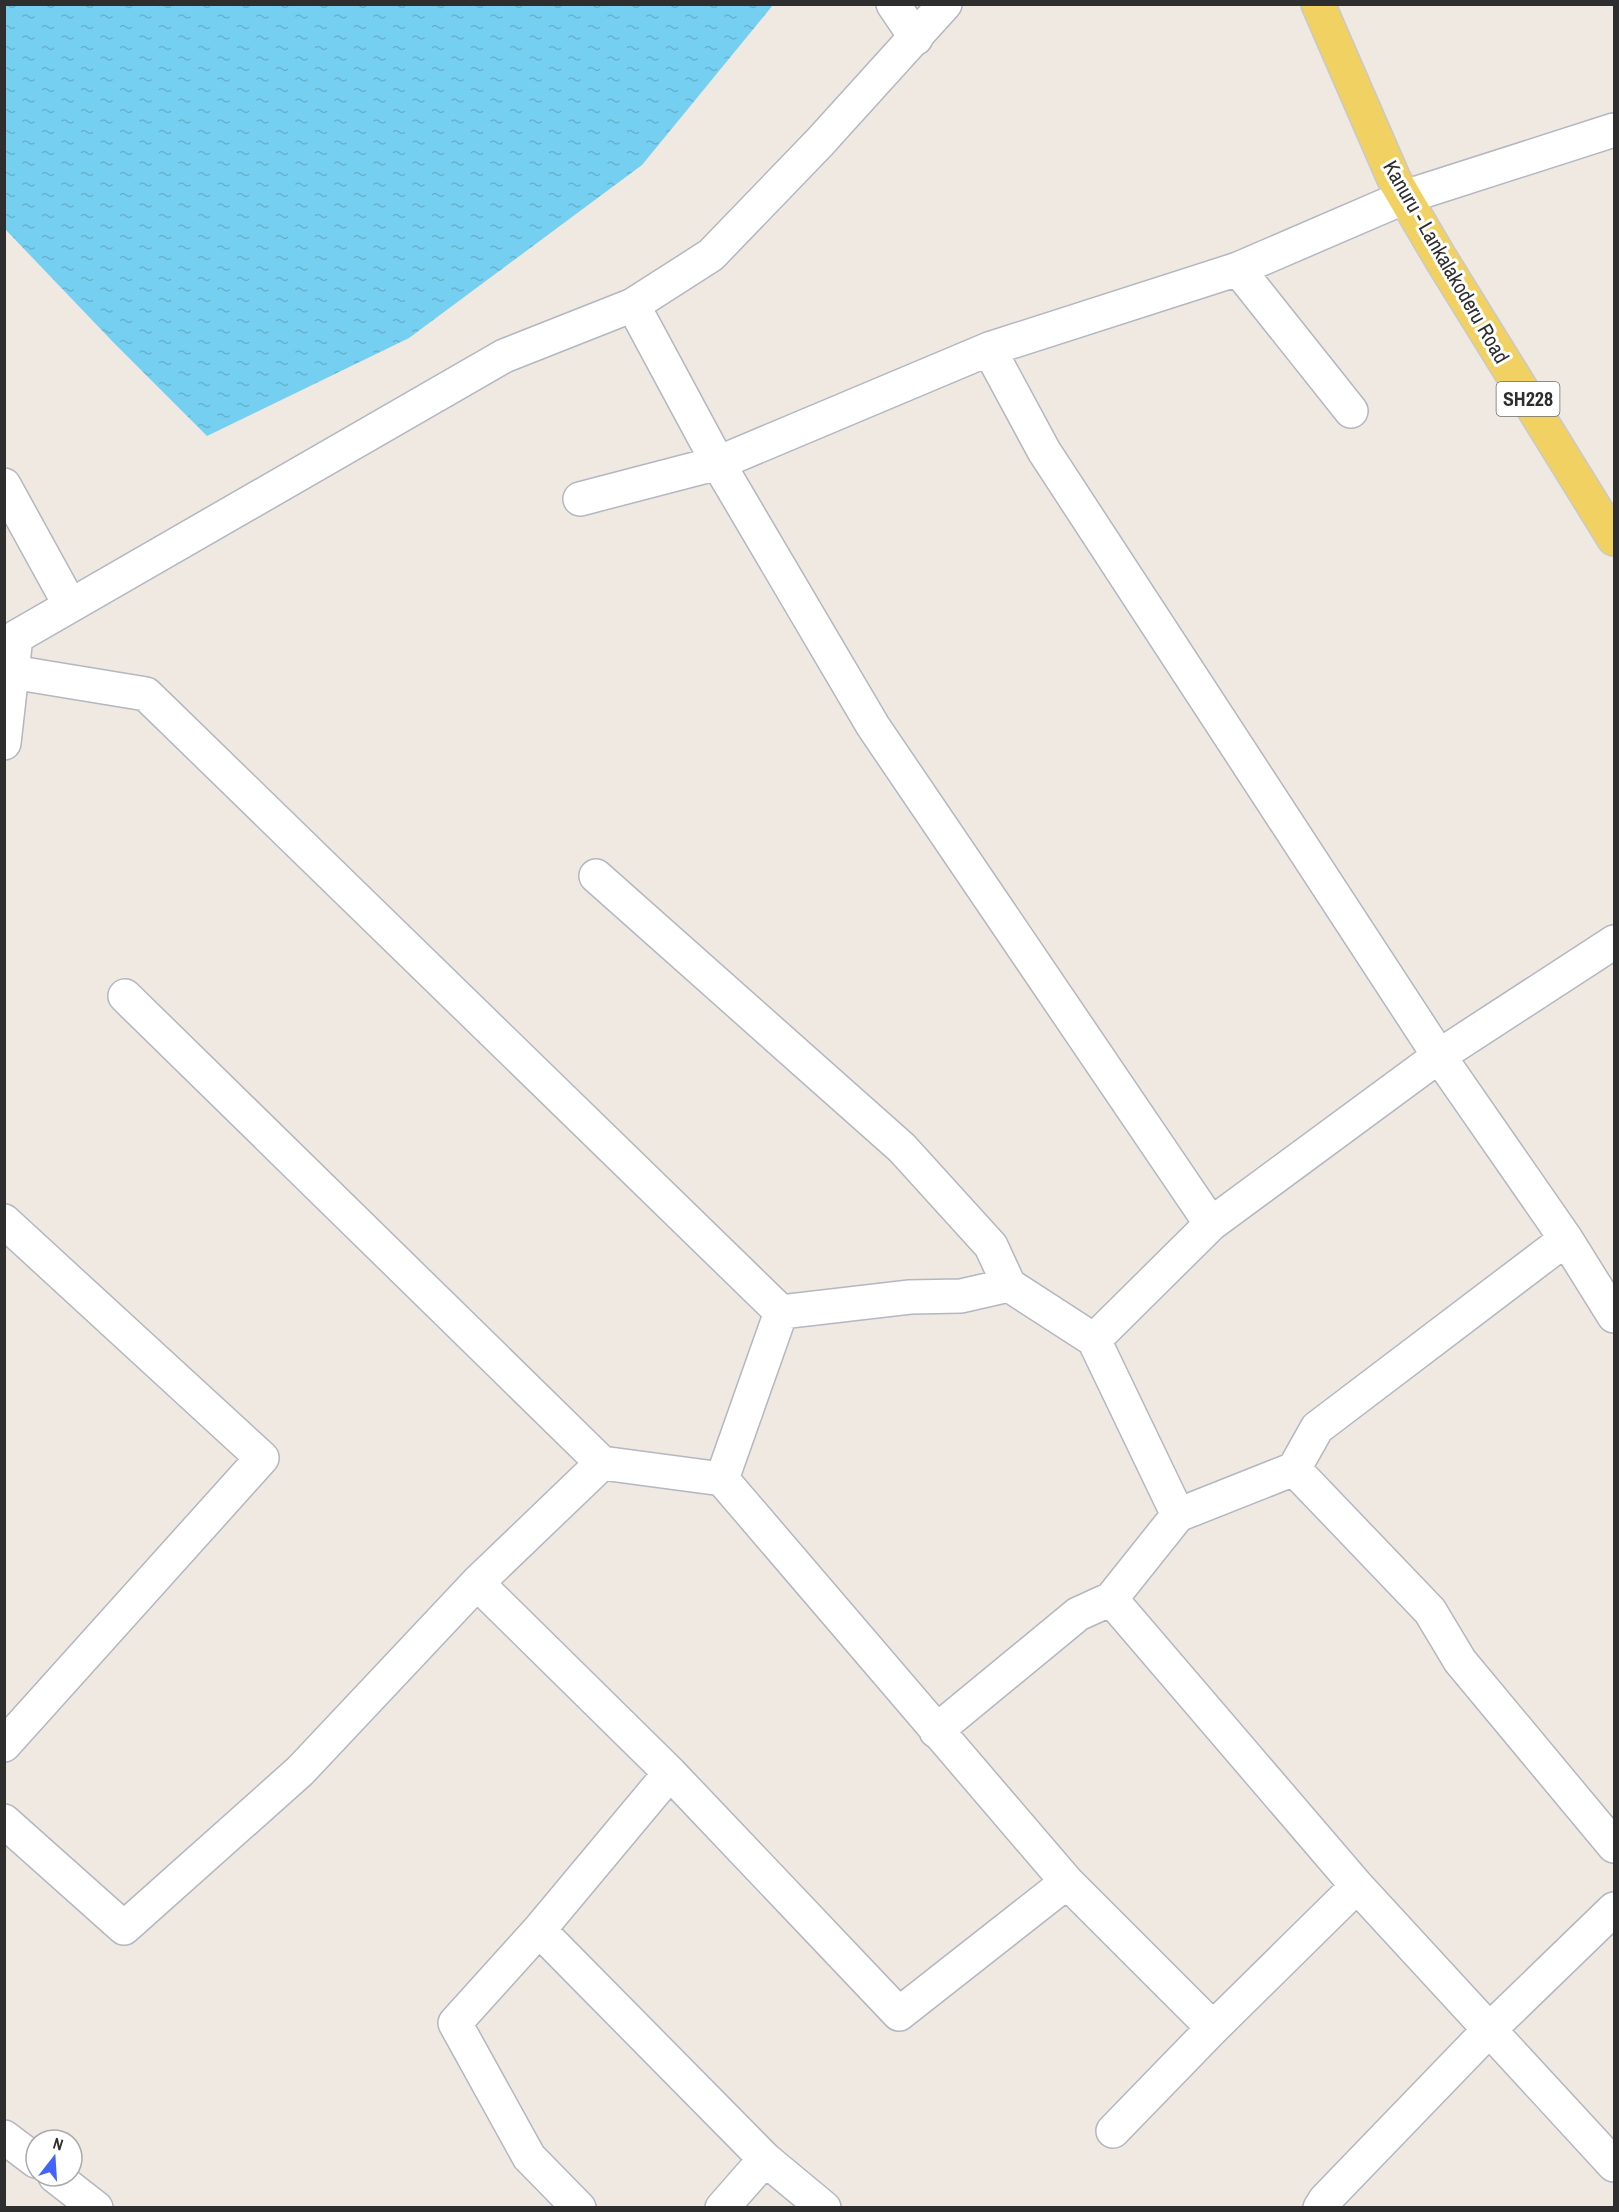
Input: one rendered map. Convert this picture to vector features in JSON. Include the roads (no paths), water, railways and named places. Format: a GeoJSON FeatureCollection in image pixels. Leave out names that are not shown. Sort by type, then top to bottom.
{"type":"FeatureCollection","features":[{"type":"Feature","properties":{"kind":"main road","name":"Kanuru - Lankalakoderu Road"},"geometry":{"type":"LineString","coordinates":[[1318,4],[1404,195],[1614,539]]}},
{"type":"Feature","properties":{"kind":"street"},"geometry":{"type":"LineString","coordinates":[[892,4],[916,38]]}},
{"type":"Feature","properties":{"kind":"street"},"geometry":{"type":"LineString","coordinates":[[4,743],[16,637],[504,356],[633,305],[711,255],[820,142],[945,4]]}},
{"type":"Feature","properties":{"kind":"street"},"geometry":{"type":"LineString","coordinates":[[580,499],[718,463],[989,349],[1238,269],[1404,195],[1614,130]]}},
{"type":"Feature","properties":{"kind":"street"},"geometry":{"type":"LineString","coordinates":[[1238,269],[1351,411]]}},
{"type":"Feature","properties":{"kind":"street"},"geometry":{"type":"LineString","coordinates":[[633,305],[718,463],[873,726],[1211,1224]]}},
{"type":"Feature","properties":{"kind":"street"},"geometry":{"type":"LineString","coordinates":[[989,349],[1044,451],[1439,1056],[1566,1239],[1614,1316]]}},
{"type":"Feature","properties":{"kind":"street"},"geometry":{"type":"LineString","coordinates":[[4,485],[70,605]]}},
{"type":"Feature","properties":{"kind":"street"},"geometry":{"type":"LineString","coordinates":[[12,672],[146,694],[781,1312]]}},
{"type":"Feature","properties":{"kind":"street"},"geometry":{"type":"LineString","coordinates":[[596,876],[902,1148],[991,1246],[1009,1285],[1094,1340],[1178,1515]]}},
{"type":"Feature","properties":{"kind":"street"},"geometry":{"type":"LineString","coordinates":[[1094,1340],[1211,1224],[1439,1056],[1614,942]]}},
{"type":"Feature","properties":{"kind":"street"},"geometry":{"type":"LineString","coordinates":[[125,996],[602,1463],[722,1479],[1067,1882],[1213,2028]]}},
{"type":"Feature","properties":{"kind":"street"},"geometry":{"type":"LineString","coordinates":[[4,1221],[262,1458],[4,1745]]}},
{"type":"Feature","properties":{"kind":"street"},"geometry":{"type":"LineString","coordinates":[[936,1731],[1078,1614],[1111,1599],[1178,1515],[1294,1469],[1317,1428],[1566,1239]]}},
{"type":"Feature","properties":{"kind":"street"},"geometry":{"type":"LineString","coordinates":[[781,1312],[910,1297],[961,1296],[1009,1285]]}},
{"type":"Feature","properties":{"kind":"street"},"geometry":{"type":"LineString","coordinates":[[722,1479],[781,1312]]}},
{"type":"Feature","properties":{"kind":"street"},"geometry":{"type":"LineString","coordinates":[[4,1821],[124,1928],[300,1771],[477,1583],[602,1463]]}},
{"type":"Feature","properties":{"kind":"street"},"geometry":{"type":"LineString","coordinates":[[1294,1469],[1430,1611],[1460,1661],[1614,1846]]}},
{"type":"Feature","properties":{"kind":"street"},"geometry":{"type":"LineString","coordinates":[[477,1583],[670,1773],[899,2014],[1067,1882]]}},
{"type":"Feature","properties":{"kind":"street"},"geometry":{"type":"LineString","coordinates":[[1111,1599],[1357,1886],[1614,2164]]}},
{"type":"Feature","properties":{"kind":"street"},"geometry":{"type":"LineString","coordinates":[[579,2208],[529,2157],[455,2023],[540,1930],[670,1773]]}},
{"type":"Feature","properties":{"kind":"street"},"geometry":{"type":"LineString","coordinates":[[1113,2131],[1213,2028],[1357,1886]]}},
{"type":"Feature","properties":{"kind":"street"},"geometry":{"type":"LineString","coordinates":[[1326,2205],[1489,2030],[1614,1909]]}},
{"type":"Feature","properties":{"kind":"street"},"geometry":{"type":"LineString","coordinates":[[540,1930],[765,2159],[824,2208]]}},
{"type":"Feature","properties":{"kind":"street"},"geometry":{"type":"LineString","coordinates":[[4,2137],[24,2152]]}},
{"type":"Feature","properties":{"kind":"street"},"geometry":{"type":"LineString","coordinates":[[722,2208],[765,2159]]}},
{"type":"Feature","properties":{"kind":"street"},"geometry":{"type":"LineString","coordinates":[[70,2188],[96,2208]]}},
{"type":"Feature","properties":{"kind":"water"},"geometry":{"type":"Polygon","coordinates":[[[5,4],[773,5],[642,165],[409,338],[207,436],[5,229],[5,4]]]}}]}
